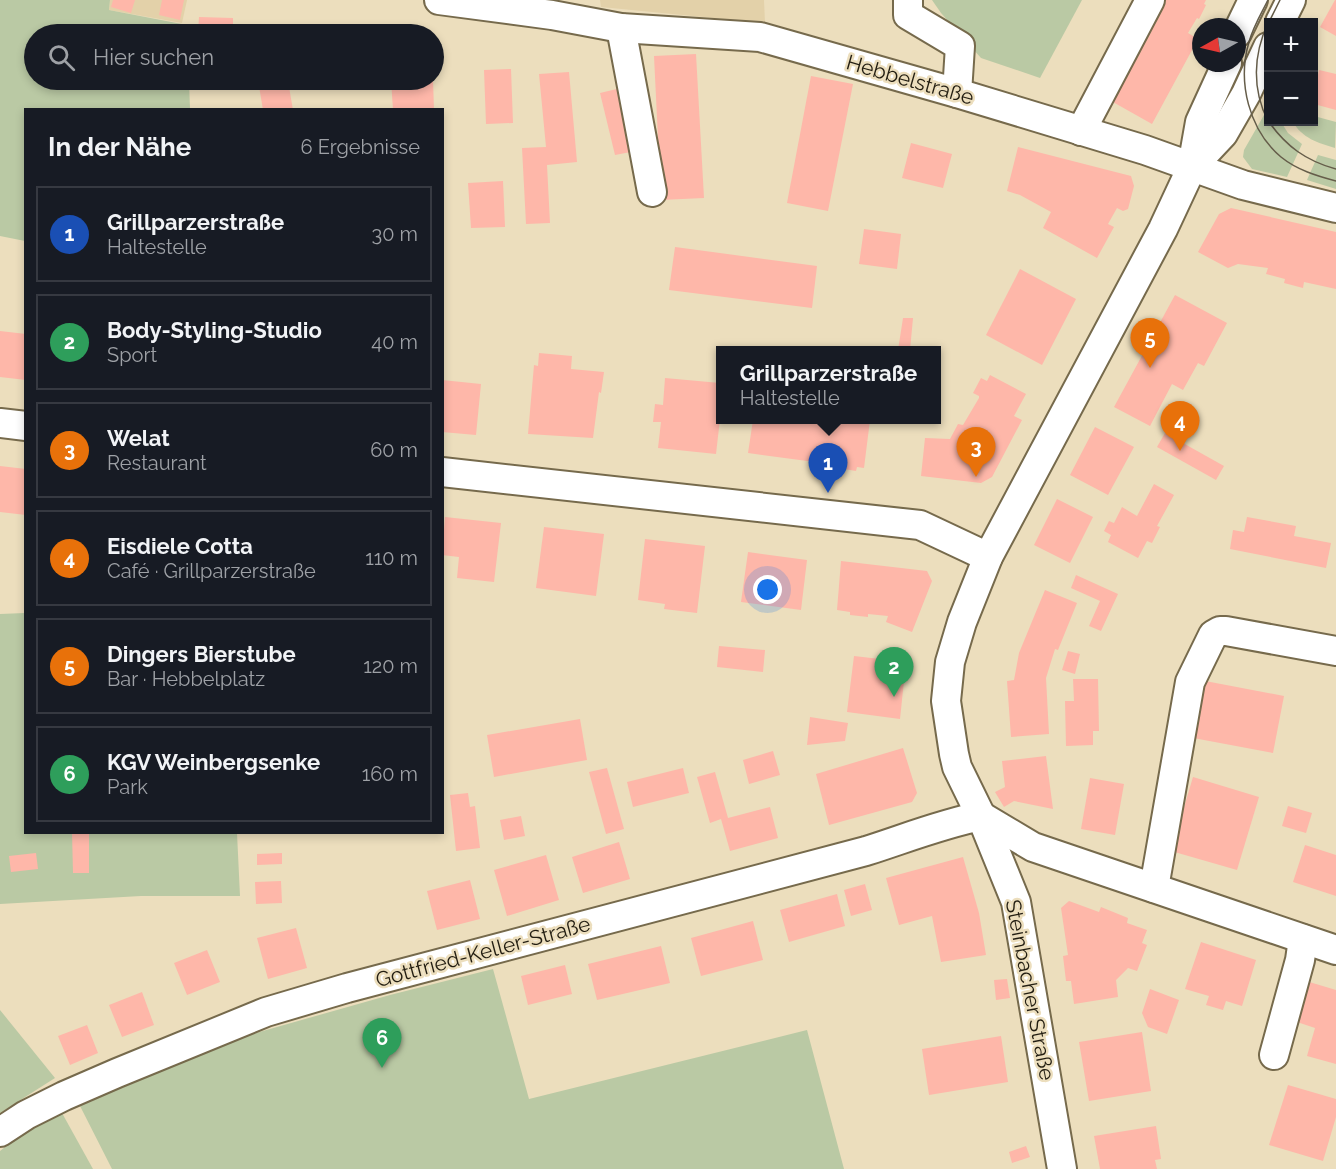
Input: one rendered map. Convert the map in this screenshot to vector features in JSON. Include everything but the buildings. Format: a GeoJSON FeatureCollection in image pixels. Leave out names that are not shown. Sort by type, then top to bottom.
{"type":"FeatureCollection","features":[{"type":"Feature","properties":{"kind":"street","name":"Hebbelstraße"},"geometry":{"type":"LineString","coordinates":[[439,0],[553,7],[621,28],[760,37],[1145,150],[1243,185],[1336,208]]}},
{"type":"Feature","properties":{"kind":"street"},"geometry":{"type":"LineString","coordinates":[[908,0],[908,15],[960,46],[957,93]]}},
{"type":"Feature","properties":{"kind":"street"},"geometry":{"type":"LineString","coordinates":[[1081,131],[1150,0]]}},
{"type":"Feature","properties":{"kind":"street"},"geometry":{"type":"LineString","coordinates":[[1244,18],[1253,0]]}},
{"type":"Feature","properties":{"kind":"street"},"geometry":{"type":"LineString","coordinates":[[1282,18],[1292,0]]}},
{"type":"Feature","properties":{"kind":"street"},"geometry":{"type":"LineString","coordinates":[[621,28],[652,192]]}},
{"type":"Feature","properties":{"kind":"street"},"geometry":{"type":"LineString","coordinates":[[1192,167],[1223,134],[1264,57]]}},
{"type":"Feature","properties":{"kind":"street"},"geometry":{"type":"LineString","coordinates":[[1192,167],[1200,122],[1223,72]]}},
{"type":"Feature","properties":{"kind":"street","name":"Steinbacher Straße"},"geometry":{"type":"LineString","coordinates":[[1062,1169],[1016,902],[981,816],[957,767],[946,701],[950,662],[962,622],[988,557],[1163,229],[1192,167]]}},
{"type":"Feature","properties":{"kind":"street"},"geometry":{"type":"LineString","coordinates":[[0,423],[24,426]]}},
{"type":"Feature","properties":{"kind":"street"},"geometry":{"type":"LineString","coordinates":[[444,472],[920,525],[988,557]]}},
{"type":"Feature","properties":{"kind":"street"},"geometry":{"type":"LineString","coordinates":[[1154,888],[1190,682],[1213,635],[1226,631],[1336,651]]}},
{"type":"Feature","properties":{"kind":"street"},"geometry":{"type":"LineString","coordinates":[[981,816],[1033,847],[1336,950]]}},
{"type":"Feature","properties":{"kind":"street","name":"Gottfried-Keller-Straße"},"geometry":{"type":"LineString","coordinates":[[0,1132],[26,1114],[64,1096],[266,1012],[347,988],[866,851],[936,826],[981,816]]}},
{"type":"Feature","properties":{"kind":"street"},"geometry":{"type":"LineString","coordinates":[[1274,1054],[1300,960],[1303,939]]}},
{"type":"Feature","properties":{"kind":"shaded area"},"geometry":{"type":"Polygon","coordinates":[[[110,0],[187,0],[182,23],[109,10],[110,0]]]}},
{"type":"Feature","properties":{"kind":"shaded area"},"geometry":{"type":"Polygon","coordinates":[[[600,0],[764,0],[765,23],[601,7],[600,0]]]}},
{"type":"Feature","properties":{"kind":"green space"},"geometry":{"type":"Polygon","coordinates":[[[0,0],[110,0],[109,10],[182,24],[24,24],[24,90],[189,90],[190,108],[24,108],[24,241],[0,236],[0,0]]]}},
{"type":"Feature","properties":{"kind":"green space"},"geometry":{"type":"Polygon","coordinates":[[[932,0],[1082,0],[1040,78],[981,58],[932,0]]]}},
{"type":"Feature","properties":{"kind":"green space"},"geometry":{"type":"Polygon","coordinates":[[[1264,115],[1264,126],[1284,126],[1288,133],[1302,144],[1287,177],[1252,169],[1243,157],[1244,150],[1264,115]]]}},
{"type":"Feature","properties":{"kind":"green space"},"geometry":{"type":"Polygon","coordinates":[[[1318,117],[1336,122],[1335,148],[1317,142],[1296,126],[1318,126],[1318,117]]]}},
{"type":"Feature","properties":{"kind":"green space"},"geometry":{"type":"Polygon","coordinates":[[[1318,155],[1336,160],[1336,189],[1307,180],[1318,155]]]}},
{"type":"Feature","properties":{"kind":"green space"},"geometry":{"type":"Polygon","coordinates":[[[24,613],[24,834],[237,834],[240,896],[141,896],[0,904],[0,614],[24,613]]]}},
{"type":"Feature","properties":{"kind":"green space"},"geometry":{"type":"Polygon","coordinates":[[[493,969],[529,1099],[807,1030],[844,1169],[112,1169],[79,1104],[238,1038],[390,995],[493,969]]]}},
{"type":"Feature","properties":{"kind":"green space"},"geometry":{"type":"Polygon","coordinates":[[[0,1010],[55,1078],[0,1113],[0,1010]]]}},
{"type":"Feature","properties":{"kind":"green space"},"geometry":{"type":"Polygon","coordinates":[[[62,1113],[93,1169],[0,1169],[0,1151],[22,1134],[62,1113]]]}},
{"type":"Feature","properties":{"kind":"tram line"},"geometry":{"type":"LineString","coordinates":[[1268,0],[1253,31],[1246,57],[1244,73],[1248,104],[1261,133],[1281,157],[1300,169],[1336,181]]}},
{"type":"Feature","properties":{"kind":"tram line"},"geometry":{"type":"LineString","coordinates":[[1271,18],[1280,0]]}},
{"type":"Feature","properties":{"kind":"tram line"},"geometry":{"type":"LineString","coordinates":[[1264,33],[1259,47],[1256,72],[1259,97],[1264,111]]}},
{"type":"Feature","properties":{"kind":"tram line"},"geometry":{"type":"LineString","coordinates":[[1272,126],[1282,138],[1306,157],[1336,169]]}},
{"type":"Feature","properties":{"kind":"place","name":"Dingers Bierstube"},"geometry":{"type":"Point","coordinates":[1150,368]}},
{"type":"Feature","properties":{"kind":"place","name":"Eisdiele Cotta"},"geometry":{"type":"Point","coordinates":[1180,451]}},
{"type":"Feature","properties":{"kind":"place","name":"Welat"},"geometry":{"type":"Point","coordinates":[976,477]}},
{"type":"Feature","properties":{"kind":"place","name":"Grillparzerstraße"},"geometry":{"type":"Point","coordinates":[828,493]}},
{"type":"Feature","properties":{"kind":"place","name":"Body-Styling-Studio"},"geometry":{"type":"Point","coordinates":[894,697]}},
{"type":"Feature","properties":{"kind":"place","name":"KGV Weinbergsenke"},"geometry":{"type":"Point","coordinates":[382,1068]}}]}
